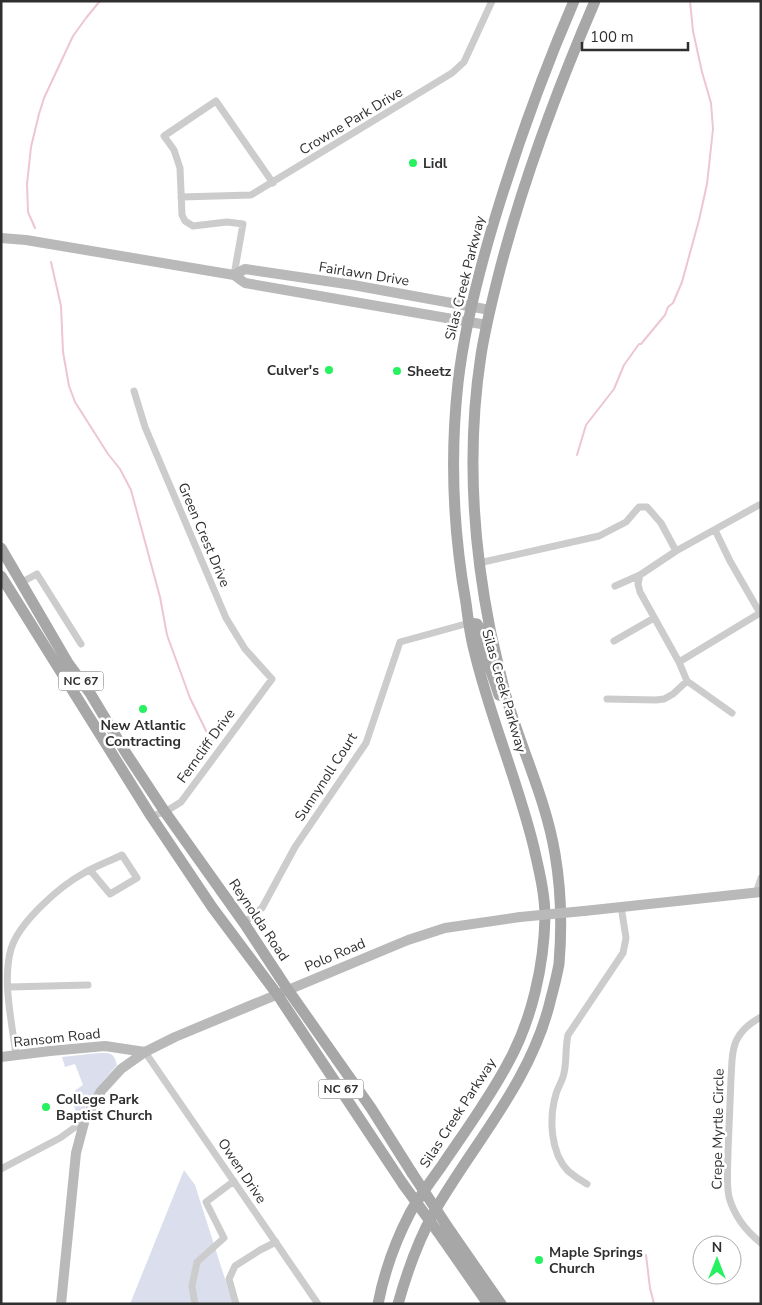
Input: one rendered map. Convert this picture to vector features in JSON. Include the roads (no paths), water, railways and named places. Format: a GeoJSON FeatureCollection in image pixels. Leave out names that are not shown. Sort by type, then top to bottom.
{"type":"FeatureCollection","features":[{"type":"Feature","properties":{"kind":"main road","name":"Silas Creek Parkway"},"geometry":{"type":"LineString","coordinates":[[378,1304],[394,1253],[410,1214],[485,1102],[510,1059],[530,1012],[540,964],[545,915],[539,868],[527,820],[500,738],[474,649],[460,571],[453,474],[454,428],[458,383],[471,305],[514,157],[544,72],[574,1]]}},
{"type":"Feature","properties":{"kind":"main road","name":"Silas Creek Parkway"},"geometry":{"type":"LineString","coordinates":[[398,1304],[408,1267],[433,1215],[496,1120],[524,1072],[546,1022],[558,967],[560,914],[555,854],[541,799],[506,697],[490,629],[479,563],[474,514],[472,459],[474,412],[481,355],[486,325],[504,252],[534,156],[558,90],[595,1]]}},
{"type":"Feature","properties":{"kind":"main road","name":"Fairlawn Drive"},"geometry":{"type":"LineString","coordinates":[[1,238],[26,240],[234,274],[245,283],[486,325]]}},
{"type":"Feature","properties":{"kind":"main road","name":"Fairlawn Drive"},"geometry":{"type":"LineString","coordinates":[[234,274],[245,269],[471,305],[490,310]]}},
{"type":"Feature","properties":{"kind":"main road","name":"Reynolda Road"},"geometry":{"type":"LineString","coordinates":[[1,548],[68,663],[90,693],[126,753],[165,812],[244,923],[282,992],[403,1184],[501,1304]]}},
{"type":"Feature","properties":{"kind":"main road","name":"Reynolda Road"},"geometry":{"type":"LineString","coordinates":[[1,576],[151,816],[212,907],[282,992],[370,1108],[412,1173],[488,1304]]}},
{"type":"Feature","properties":{"kind":"main road"},"geometry":{"type":"LineString","coordinates":[[469,623],[477,624],[479,627],[488,665],[510,725],[520,737]]}},
{"type":"Feature","properties":{"kind":"main road","name":"Polo Road"},"geometry":{"type":"LineString","coordinates":[[61,1304],[76,1153],[85,1120],[97,1097],[109,1082],[121,1069],[145,1052],[175,1037],[282,992],[414,938],[445,928],[520,917],[759,892]]}},
{"type":"Feature","properties":{"kind":"main road","name":"Ransom Road"},"geometry":{"type":"LineString","coordinates":[[1,1057],[105,1046],[145,1052]]}},
{"type":"Feature","properties":{"kind":"street","name":"Crowne Park Drive"},"geometry":{"type":"LineString","coordinates":[[181,197],[244,196],[259,191],[457,70],[468,54],[492,1]]}},
{"type":"Feature","properties":{"kind":"street"},"geometry":{"type":"LineString","coordinates":[[234,274],[243,224],[227,222],[196,226],[190,225],[185,221],[182,215],[178,159],[164,136],[216,101],[272,183]]}},
{"type":"Feature","properties":{"kind":"street","name":"Green Crest Drive"},"geometry":{"type":"LineString","coordinates":[[134,391],[145,426],[226,618],[245,649],[272,679]]}},
{"type":"Feature","properties":{"kind":"street"},"geometry":{"type":"LineString","coordinates":[[615,586],[640,575],[676,552],[759,505]]}},
{"type":"Feature","properties":{"kind":"street"},"geometry":{"type":"LineString","coordinates":[[479,563],[599,536],[626,522],[639,507],[647,507],[661,523],[676,552]]}},
{"type":"Feature","properties":{"kind":"street"},"geometry":{"type":"LineString","coordinates":[[679,662],[760,613],[715,530]]}},
{"type":"Feature","properties":{"kind":"street"},"geometry":{"type":"LineString","coordinates":[[22,582],[37,574],[81,644]]}},
{"type":"Feature","properties":{"kind":"street"},"geometry":{"type":"LineString","coordinates":[[640,575],[638,584],[640,592],[679,662],[687,681],[732,713]]}},
{"type":"Feature","properties":{"kind":"street"},"geometry":{"type":"LineString","coordinates":[[614,640],[654,618]]}},
{"type":"Feature","properties":{"kind":"street","name":"Sunnynoll Court"},"geometry":{"type":"LineString","coordinates":[[244,923],[262,908],[295,847],[366,743],[400,642],[469,623]]}},
{"type":"Feature","properties":{"kind":"street","name":"Ferncliff Drive"},"geometry":{"type":"LineString","coordinates":[[151,816],[165,812],[181,802],[272,679]]}},
{"type":"Feature","properties":{"kind":"street"},"geometry":{"type":"LineString","coordinates":[[607,699],[664,699],[687,681]]}},
{"type":"Feature","properties":{"kind":"street"},"geometry":{"type":"LineString","coordinates":[[16,1055],[8,987],[8,966],[11,949],[18,931],[53,896],[82,874],[90,870],[122,855],[137,878],[110,894],[90,870]]}},
{"type":"Feature","properties":{"kind":"street"},"geometry":{"type":"LineString","coordinates":[[759,892],[761,878]]}},
{"type":"Feature","properties":{"kind":"street"},"geometry":{"type":"LineString","coordinates":[[587,1184],[576,1177],[561,1162],[553,1136],[553,1108],[556,1094],[564,1075],[568,1035],[623,954],[626,938],[621,906]]}},
{"type":"Feature","properties":{"kind":"street"},"geometry":{"type":"LineString","coordinates":[[8,987],[88,985]]}},
{"type":"Feature","properties":{"kind":"street","name":"Crepe Myrtle Circle"},"geometry":{"type":"LineString","coordinates":[[761,1017],[740,1033],[734,1045],[728,1165],[728,1191],[735,1212],[745,1229],[761,1244]]}},
{"type":"Feature","properties":{"kind":"street","name":"Owen Drive"},"geometry":{"type":"LineString","coordinates":[[145,1052],[318,1304]]}},
{"type":"Feature","properties":{"kind":"street"},"geometry":{"type":"LineString","coordinates":[[1,1170],[60,1138],[85,1120]]}},
{"type":"Feature","properties":{"kind":"street"},"geometry":{"type":"LineString","coordinates":[[195,1304],[192,1286],[197,1262],[224,1238],[206,1202],[234,1181]]}},
{"type":"Feature","properties":{"kind":"street"},"geometry":{"type":"LineString","coordinates":[[236,1304],[229,1279],[235,1266],[276,1242]]}},
{"type":"Feature","properties":{"kind":"waterway"},"geometry":{"type":"LineString","coordinates":[[35,228],[28,212],[27,184],[31,147],[39,114],[44,98],[73,36],[100,1]]}},
{"type":"Feature","properties":{"kind":"waterway"},"geometry":{"type":"LineString","coordinates":[[577,455],[586,425],[614,389],[624,365],[673,303],[682,282],[699,220],[707,184],[713,129],[711,103],[693,31],[690,1]]}},
{"type":"Feature","properties":{"kind":"waterway"},"geometry":{"type":"LineString","coordinates":[[51,262],[61,306],[63,352],[69,386],[75,402],[108,454],[120,469],[131,490],[160,597],[167,635],[190,698],[213,745]]}},
{"type":"Feature","properties":{"kind":"waterway"},"geometry":{"type":"LineString","coordinates":[[646,1255],[654,1304]]}},
{"type":"Feature","properties":{"kind":"place","name":"Lidl"},"geometry":{"type":"Point","coordinates":[413,163]}},
{"type":"Feature","properties":{"kind":"place","name":"Culver's"},"geometry":{"type":"Point","coordinates":[329,370]}},
{"type":"Feature","properties":{"kind":"place","name":"Sheetz"},"geometry":{"type":"Point","coordinates":[397,371]}},
{"type":"Feature","properties":{"kind":"place","name":"New Atlantic Contracting"},"geometry":{"type":"Point","coordinates":[143,709]}},
{"type":"Feature","properties":{"kind":"place","name":"College Park Baptist Church"},"geometry":{"type":"Point","coordinates":[46,1107]}},
{"type":"Feature","properties":{"kind":"place","name":"Maple Springs Church"},"geometry":{"type":"Point","coordinates":[539,1260]}}]}
